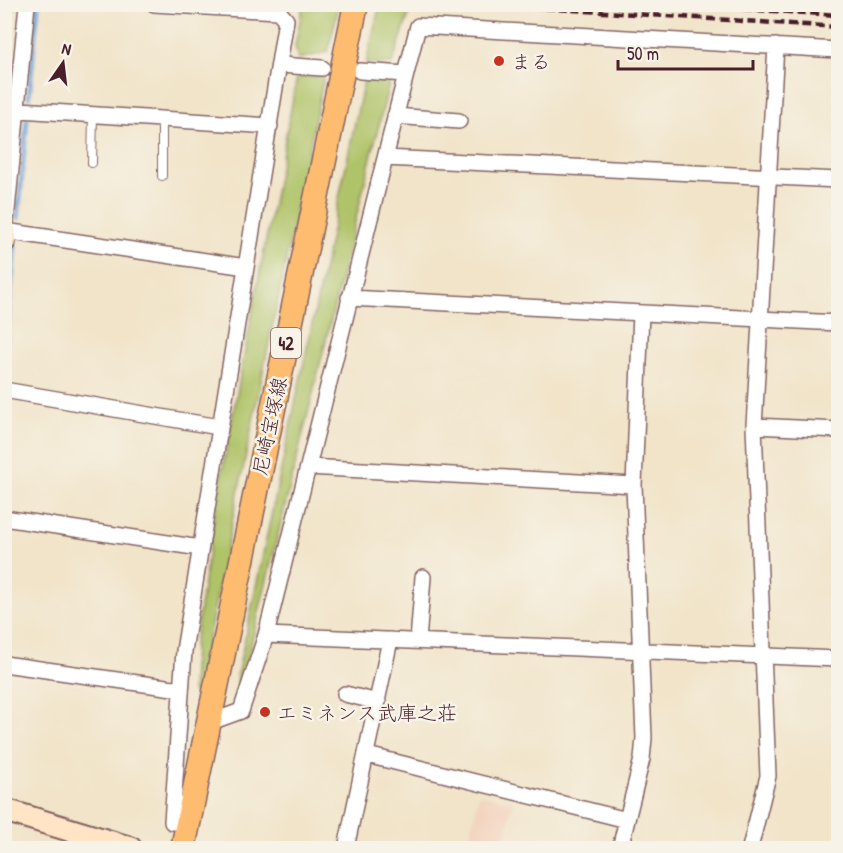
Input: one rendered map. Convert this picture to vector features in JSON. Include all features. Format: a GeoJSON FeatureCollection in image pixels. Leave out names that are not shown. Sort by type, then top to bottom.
{"type":"FeatureCollection","features":[{"type":"Feature","properties":{"kind":"main road","name":"尼崎宝塚線"},"geometry":{"type":"LineString","coordinates":[[183,849],[355,11]]}},
{"type":"Feature","properties":{"kind":"street"},"geometry":{"type":"LineString","coordinates":[[27,4],[12,110],[5,234],[246,267]]}},
{"type":"Feature","properties":{"kind":"street"},"geometry":{"type":"LineString","coordinates":[[154,4],[278,11],[286,20],[200,548],[180,689],[172,822]]}},
{"type":"Feature","properties":{"kind":"street"},"geometry":{"type":"LineString","coordinates":[[208,723],[241,711],[266,635],[418,26],[838,50]]}},
{"type":"Feature","properties":{"kind":"street"},"geometry":{"type":"LineString","coordinates":[[750,849],[768,776],[754,426],[776,46]]}},
{"type":"Feature","properties":{"kind":"street"},"geometry":{"type":"LineString","coordinates":[[280,65],[322,68]]}},
{"type":"Feature","properties":{"kind":"street"},"geometry":{"type":"LineString","coordinates":[[360,70],[406,74]]}},
{"type":"Feature","properties":{"kind":"street"},"geometry":{"type":"LineString","coordinates":[[12,110],[270,126]]}},
{"type":"Feature","properties":{"kind":"street"},"geometry":{"type":"LineString","coordinates":[[395,116],[459,121]]}},
{"type":"Feature","properties":{"kind":"street"},"geometry":{"type":"LineString","coordinates":[[385,158],[838,180]]}},
{"type":"Feature","properties":{"kind":"street"},"geometry":{"type":"LineString","coordinates":[[349,298],[838,323]]}},
{"type":"Feature","properties":{"kind":"street"},"geometry":{"type":"LineString","coordinates":[[620,849],[644,738],[634,485],[641,313]]}},
{"type":"Feature","properties":{"kind":"street"},"geometry":{"type":"LineString","coordinates":[[4,390],[219,427]]}},
{"type":"Feature","properties":{"kind":"street"},"geometry":{"type":"LineString","coordinates":[[754,426],[838,430]]}},
{"type":"Feature","properties":{"kind":"street"},"geometry":{"type":"LineString","coordinates":[[308,467],[634,485]]}},
{"type":"Feature","properties":{"kind":"street"},"geometry":{"type":"LineString","coordinates":[[4,518],[200,548]]}},
{"type":"Feature","properties":{"kind":"street"},"geometry":{"type":"LineString","coordinates":[[418,641],[423,578]]}},
{"type":"Feature","properties":{"kind":"street"},"geometry":{"type":"LineString","coordinates":[[266,635],[838,658]]}},
{"type":"Feature","properties":{"kind":"street"},"geometry":{"type":"LineString","coordinates":[[346,849],[390,640]]}},
{"type":"Feature","properties":{"kind":"street"},"geometry":{"type":"LineString","coordinates":[[4,664],[180,689]]}},
{"type":"Feature","properties":{"kind":"street"},"geometry":{"type":"LineString","coordinates":[[345,694],[378,702]]}},
{"type":"Feature","properties":{"kind":"street"},"geometry":{"type":"LineString","coordinates":[[366,755],[627,820]]}},
{"type":"Feature","properties":{"kind":"street"},"geometry":{"type":"LineString","coordinates":[[4,810],[130,849]]}},
{"type":"Feature","properties":{"kind":"lane"},"geometry":{"type":"LineString","coordinates":[[92,163],[93,115]]}},
{"type":"Feature","properties":{"kind":"lane"},"geometry":{"type":"LineString","coordinates":[[162,119],[162,176]]}},
{"type":"Feature","properties":{"kind":"shaded area"},"geometry":{"type":"Polygon","coordinates":[[[479,794],[513,802],[502,848],[468,848],[479,794]]]}},
{"type":"Feature","properties":{"kind":"green space"},"geometry":{"type":"Polygon","coordinates":[[[303,5],[339,5],[328,52],[298,59],[295,46],[303,5]]]}},
{"type":"Feature","properties":{"kind":"green space"},"geometry":{"type":"Polygon","coordinates":[[[379,8],[410,11],[392,64],[366,63],[379,8]]]}},
{"type":"Feature","properties":{"kind":"green space"},"geometry":{"type":"Polygon","coordinates":[[[324,76],[197,692],[192,692],[194,645],[218,493],[297,77],[324,76]]]}},
{"type":"Feature","properties":{"kind":"green space"},"geometry":{"type":"Polygon","coordinates":[[[365,76],[386,78],[389,84],[239,693],[237,676],[365,76]]]}},
{"type":"Feature","properties":{"kind":"waterway"},"geometry":{"type":"LineString","coordinates":[[4,5],[16,6]]}},
{"type":"Feature","properties":{"kind":"waterway"},"geometry":{"type":"LineString","coordinates":[[29,97],[38,6]]}},
{"type":"Feature","properties":{"kind":"waterway"},"geometry":{"type":"LineString","coordinates":[[18,218],[27,120]]}},
{"type":"Feature","properties":{"kind":"waterway"},"geometry":{"type":"LineString","coordinates":[[4,364],[15,245]]}},
{"type":"Feature","properties":{"kind":"railway"},"geometry":{"type":"LineString","coordinates":[[478,4],[838,27]]}},
{"type":"Feature","properties":{"kind":"railway"},"geometry":{"type":"LineString","coordinates":[[662,4],[838,15]]}},
{"type":"Feature","properties":{"kind":"place","name":"まる"},"geometry":{"type":"Point","coordinates":[499,61]}},
{"type":"Feature","properties":{"kind":"place","name":"エミネンス武庫之荘"},"geometry":{"type":"Point","coordinates":[265,712]}}]}
